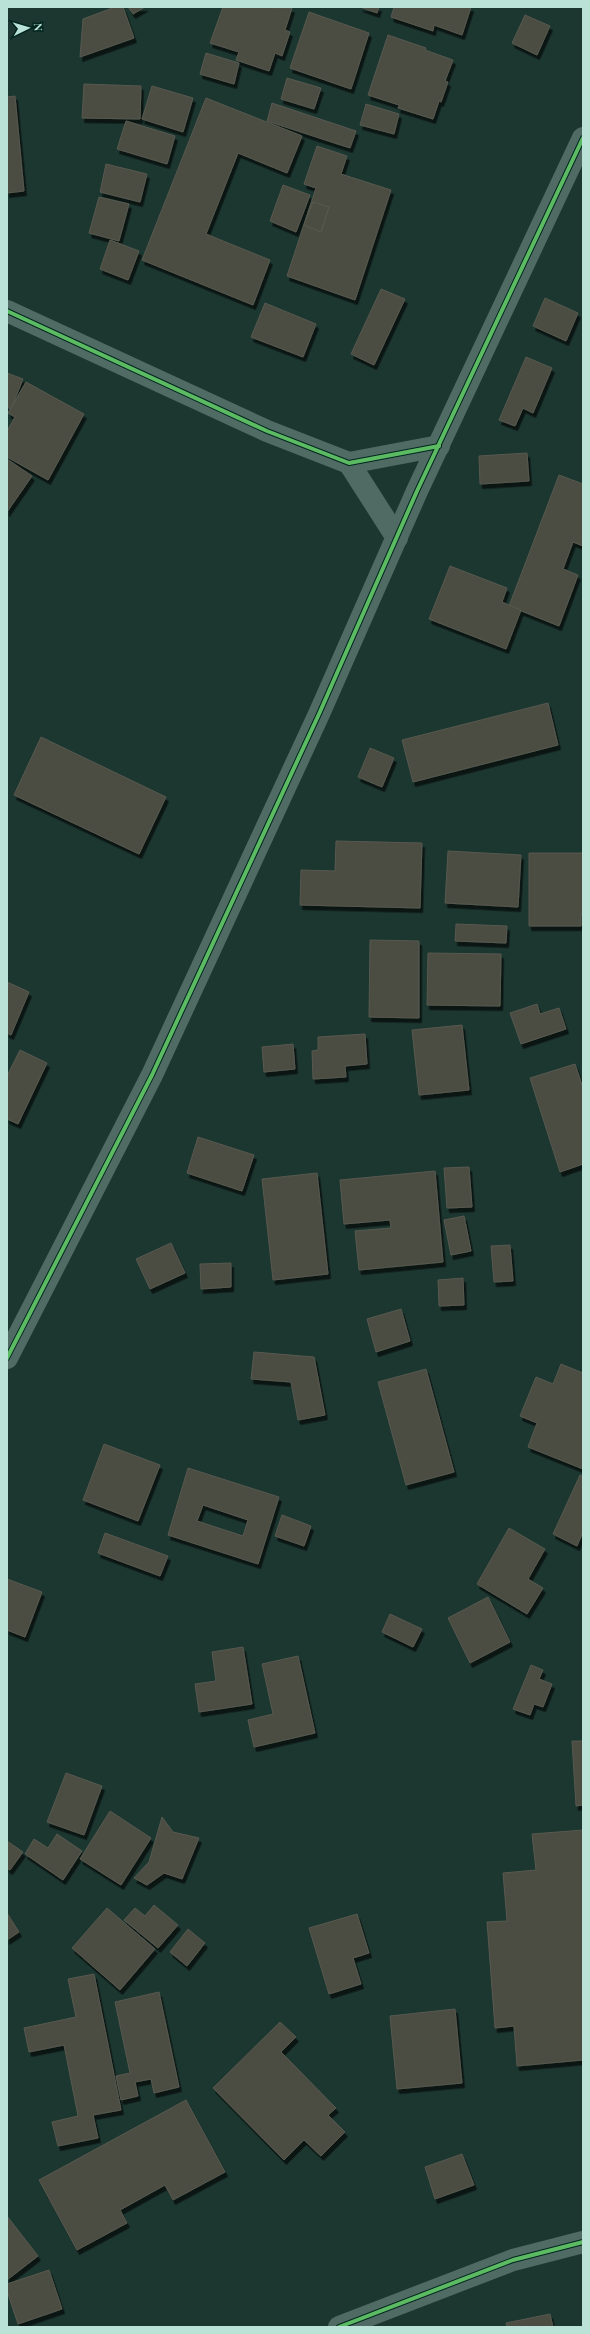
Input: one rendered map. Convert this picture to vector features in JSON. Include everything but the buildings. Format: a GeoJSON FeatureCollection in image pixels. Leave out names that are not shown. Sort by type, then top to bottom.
{"type":"FeatureCollection","features":[{"type":"Feature","properties":{"kind":"street"},"geometry":{"type":"LineString","coordinates":[[7,1358],[152,1075],[319,714],[439,446],[583,138]]}},
{"type":"Feature","properties":{"kind":"street"},"geometry":{"type":"LineString","coordinates":[[7,311],[267,431],[349,463],[439,446]]}},
{"type":"Feature","properties":{"kind":"street"},"geometry":{"type":"LineString","coordinates":[[349,463],[397,538]]}},
{"type":"Feature","properties":{"kind":"street"},"geometry":{"type":"LineString","coordinates":[[339,2327],[513,2260],[583,2242]]}},
{"type":"Feature","properties":{"kind":"cycle path"},"geometry":{"type":"LineString","coordinates":[[7,1358],[152,1075],[319,714],[417,491],[583,138]]}},
{"type":"Feature","properties":{"kind":"cycle path"},"geometry":{"type":"LineString","coordinates":[[7,311],[267,431],[349,463],[439,446]]}},
{"type":"Feature","properties":{"kind":"cycle path"},"geometry":{"type":"LineString","coordinates":[[339,2327],[513,2260],[583,2242]]}}]}
